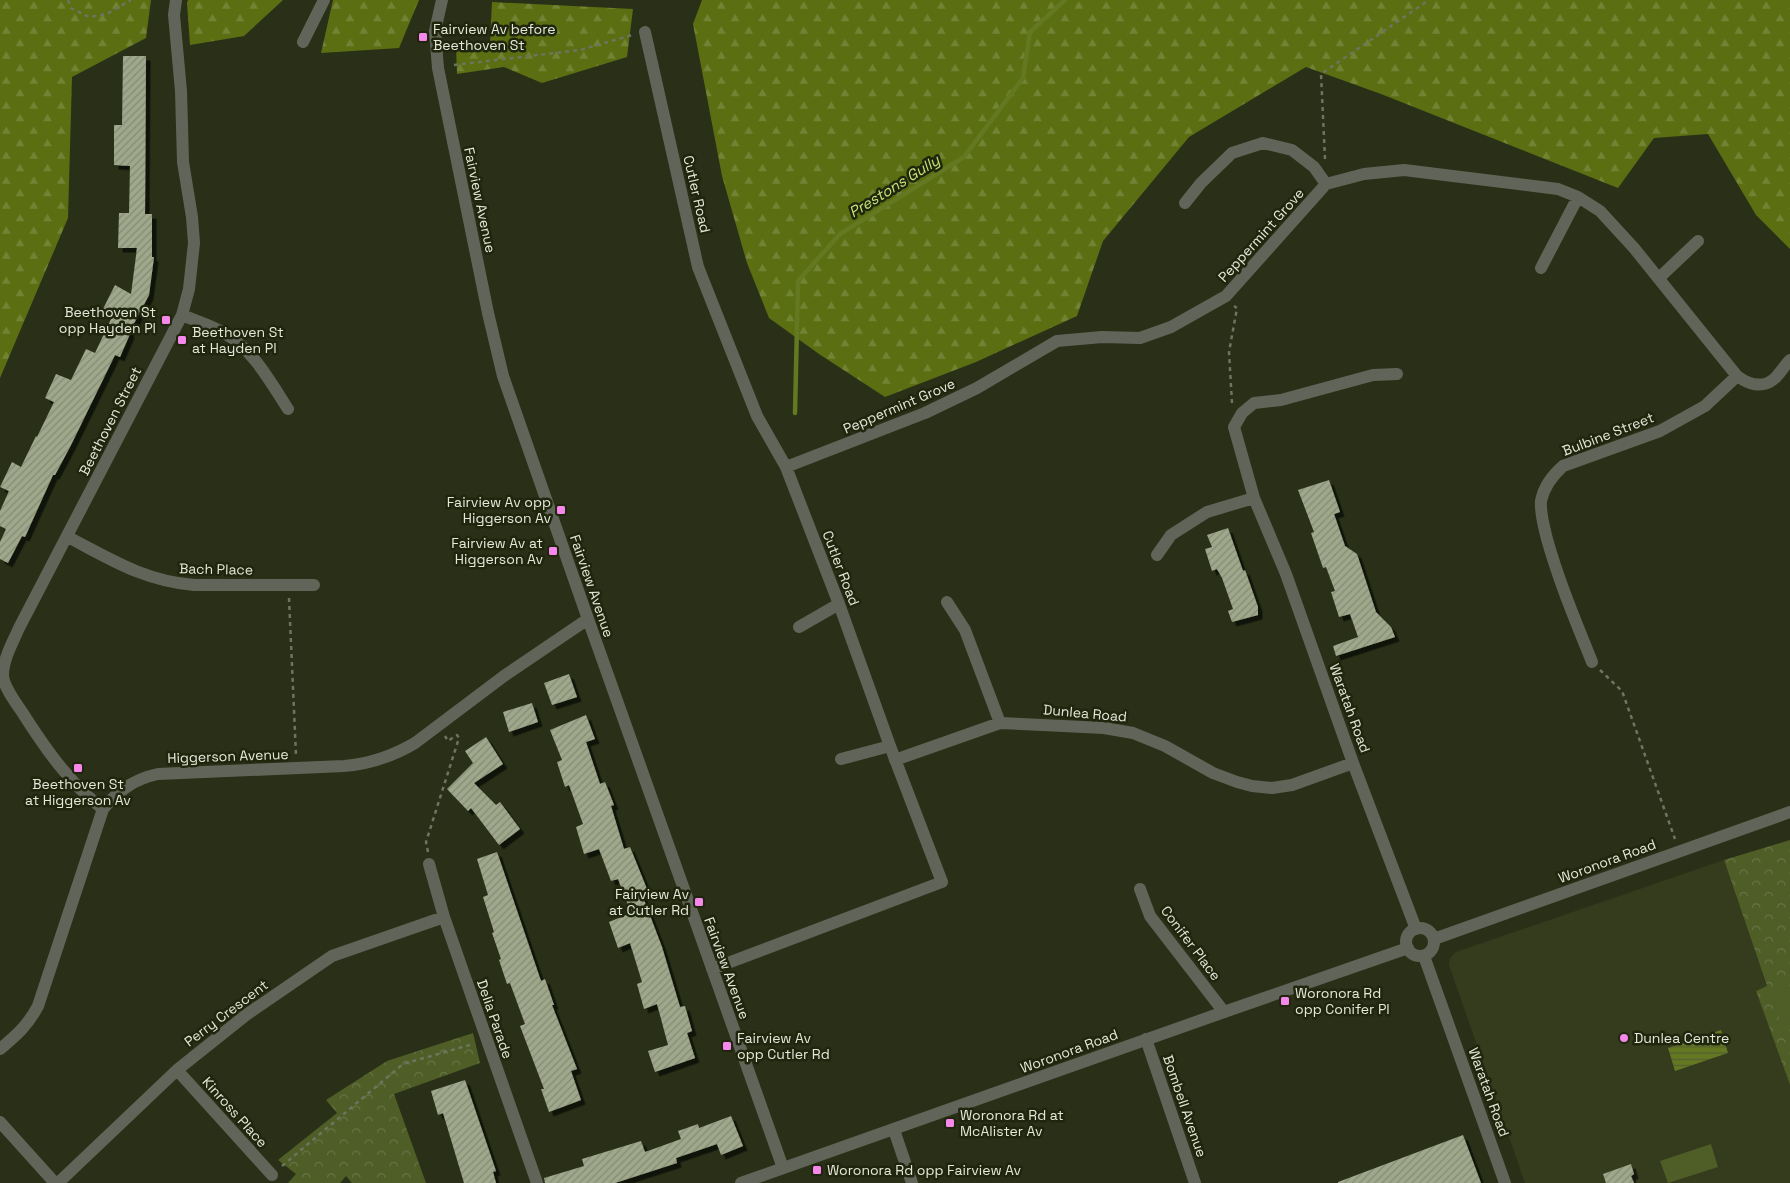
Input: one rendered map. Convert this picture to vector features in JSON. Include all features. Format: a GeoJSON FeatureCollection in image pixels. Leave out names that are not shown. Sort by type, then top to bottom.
{"type":"FeatureCollection","features":[{"type":"Feature","properties":{"kind":"street","name":"Beethoven Street"},"geometry":{"type":"LineString","coordinates":[[103,809],[78,787],[47,750],[10,695],[2,676],[6,658],[16,636],[182,315],[189,289],[194,243],[192,217],[183,162],[181,91],[174,15],[176,0]]}},
{"type":"Feature","properties":{"kind":"street"},"geometry":{"type":"LineString","coordinates":[[303,42],[324,0]]}},
{"type":"Feature","properties":{"kind":"street","name":"Fairview Avenue"},"geometry":{"type":"LineString","coordinates":[[442,0],[434,43],[495,346],[507,386],[588,619],[783,1168]]}},
{"type":"Feature","properties":{"kind":"street","name":"Cutler Road"},"geometry":{"type":"LineString","coordinates":[[645,32],[698,267],[757,416],[786,467],[942,882],[712,969]]}},
{"type":"Feature","properties":{"kind":"street"},"geometry":{"type":"LineString","coordinates":[[1185,203],[1201,182],[1232,153],[1263,143],[1292,150],[1314,167],[1326,184],[1364,174],[1404,170],[1558,189],[1578,197],[1600,211],[1659,278],[1737,376],[1746,383],[1766,384],[1774,379],[1790,360]]}},
{"type":"Feature","properties":{"kind":"street","name":"Peppermint Grove"},"geometry":{"type":"LineString","coordinates":[[786,467],[925,413],[977,388],[1058,341],[1102,337],[1140,338],[1171,328],[1226,296],[1326,184]]}},
{"type":"Feature","properties":{"kind":"street"},"geometry":{"type":"LineString","coordinates":[[1541,268],[1578,197]]}},
{"type":"Feature","properties":{"kind":"street"},"geometry":{"type":"LineString","coordinates":[[1659,278],[1698,242]]}},
{"type":"Feature","properties":{"kind":"street"},"geometry":{"type":"LineString","coordinates":[[182,315],[225,333],[243,346],[288,409]]}},
{"type":"Feature","properties":{"kind":"street"},"geometry":{"type":"LineString","coordinates":[[1234,427],[1242,413],[1254,403],[1281,400],[1373,375],[1397,374]]}},
{"type":"Feature","properties":{"kind":"street","name":"Bulbine Street"},"geometry":{"type":"LineString","coordinates":[[1592,662],[1556,573],[1543,523],[1541,503],[1544,490],[1553,475],[1563,466],[1660,431],[1705,406],[1737,376]]}},
{"type":"Feature","properties":{"kind":"street","name":"Waratah Road"},"geometry":{"type":"LineString","coordinates":[[1234,427],[1254,498],[1286,574],[1353,763],[1416,929]]}},
{"type":"Feature","properties":{"kind":"street"},"geometry":{"type":"LineString","coordinates":[[1157,555],[1171,536],[1207,512],[1254,498]]}},
{"type":"Feature","properties":{"kind":"street","name":"Bach Place"},"geometry":{"type":"LineString","coordinates":[[68,537],[124,566],[156,579],[174,583],[194,585],[314,585]]}},
{"type":"Feature","properties":{"kind":"street"},"geometry":{"type":"LineString","coordinates":[[947,602],[965,630],[1000,723]]}},
{"type":"Feature","properties":{"kind":"street"},"geometry":{"type":"LineString","coordinates":[[799,627],[839,604]]}},
{"type":"Feature","properties":{"kind":"street","name":"Higgerson Avenue"},"geometry":{"type":"LineString","coordinates":[[0,1049],[30,1022],[38,1006],[103,809],[115,795],[144,777],[158,774],[344,766],[370,762],[402,751],[504,676],[588,619]]}},
{"type":"Feature","properties":{"kind":"street","name":"Dunlea Road"},"geometry":{"type":"LineString","coordinates":[[895,760],[1000,723],[1104,728],[1133,733],[1156,742],[1213,772],[1252,786],[1272,788],[1292,785],[1353,763]]}},
{"type":"Feature","properties":{"kind":"street"},"geometry":{"type":"LineString","coordinates":[[841,759],[890,746]]}},
{"type":"Feature","properties":{"kind":"street","name":"Woronora Road"},"geometry":{"type":"LineString","coordinates":[[1434,939],[1790,812]]}},
{"type":"Feature","properties":{"kind":"street","name":"Delia Parade"},"geometry":{"type":"LineString","coordinates":[[429,864],[444,917],[537,1183]]}},
{"type":"Feature","properties":{"kind":"street","name":"Conifer Place"},"geometry":{"type":"LineString","coordinates":[[1140,889],[1150,916],[1224,1012]]}},
{"type":"Feature","properties":{"kind":"street","name":"Perry Crescent"},"geometry":{"type":"LineString","coordinates":[[57,1183],[177,1070],[246,1014],[332,956],[444,917]]}},
{"type":"Feature","properties":{"kind":"street"},"geometry":{"type":"LineString","coordinates":[[1420,928],[1429,931],[1434,939],[1431,951],[1424,956],[1413,954],[1408,948],[1409,934],[1416,929],[1420,928]]}},
{"type":"Feature","properties":{"kind":"street","name":"Woronora Road"},"geometry":{"type":"LineString","coordinates":[[742,1183],[1408,948]]}},
{"type":"Feature","properties":{"kind":"street","name":"Waratah Road"},"geometry":{"type":"LineString","coordinates":[[1424,956],[1505,1183]]}},
{"type":"Feature","properties":{"kind":"street","name":"Bombell Avenue"},"geometry":{"type":"LineString","coordinates":[[1146,1039],[1195,1183]]}},
{"type":"Feature","properties":{"kind":"street","name":"Kinross Place"},"geometry":{"type":"LineString","coordinates":[[177,1070],[272,1175]]}},
{"type":"Feature","properties":{"kind":"street"},"geometry":{"type":"LineString","coordinates":[[0,1122],[57,1183]]}},
{"type":"Feature","properties":{"kind":"street"},"geometry":{"type":"LineString","coordinates":[[894,1130],[912,1183]]}},
{"type":"Feature","properties":{"kind":"path"},"geometry":{"type":"LineString","coordinates":[[68,0],[71,8],[89,17],[107,14],[130,0]]}},
{"type":"Feature","properties":{"kind":"path"},"geometry":{"type":"LineString","coordinates":[[1326,184],[1321,74],[1429,0]]}},
{"type":"Feature","properties":{"kind":"path"},"geometry":{"type":"LineString","coordinates":[[454,65],[580,50],[621,39]]}},
{"type":"Feature","properties":{"kind":"path"},"geometry":{"type":"LineString","coordinates":[[1226,296],[1236,308],[1229,352],[1234,427]]}},
{"type":"Feature","properties":{"kind":"path"},"geometry":{"type":"LineString","coordinates":[[288,584],[297,769]]}},
{"type":"Feature","properties":{"kind":"path"},"geometry":{"type":"LineString","coordinates":[[1592,662],[1622,691],[1679,851]]}},
{"type":"Feature","properties":{"kind":"path"},"geometry":{"type":"LineString","coordinates":[[429,864],[426,842],[459,738],[457,735],[448,741],[438,726]]}},
{"type":"Feature","properties":{"kind":"path"},"geometry":{"type":"LineString","coordinates":[[272,1175],[403,1064],[487,1040]]}},
{"type":"Feature","properties":{"kind":"shaded area","name":"Dunlea Centre"},"geometry":{"type":"Polygon","coordinates":[[[1724,860],[1767,987],[1756,991],[1790,1085],[1790,1183],[1525,1183],[1449,965],[1450,958],[1456,952],[1724,860]]]}},
{"type":"Feature","properties":{"kind":"shaded area"},"geometry":{"type":"Polygon","coordinates":[[[1721,1030],[1728,1053],[1675,1071],[1668,1048],[1721,1030]]]}},
{"type":"Feature","properties":{"kind":"green space"},"geometry":{"type":"Polygon","coordinates":[[[0,0],[151,0],[146,38],[72,77],[68,218],[0,378],[0,0]]]}},
{"type":"Feature","properties":{"kind":"green space"},"geometry":{"type":"Polygon","coordinates":[[[188,0],[283,0],[244,36],[190,45],[188,0]]]}},
{"type":"Feature","properties":{"kind":"green space"},"geometry":{"type":"Polygon","coordinates":[[[333,0],[419,0],[399,48],[321,53],[333,0]]]}},
{"type":"Feature","properties":{"kind":"green space"},"geometry":{"type":"Polygon","coordinates":[[[702,0],[1790,0],[1790,249],[1756,215],[1708,134],[1654,138],[1618,188],[1381,94],[1306,67],[1189,137],[1103,241],[1077,316],[976,362],[885,397],[819,354],[769,318],[747,263],[722,176],[693,24],[702,0]]]}},
{"type":"Feature","properties":{"kind":"green space"},"geometry":{"type":"Polygon","coordinates":[[[492,2],[633,9],[627,57],[542,83],[504,67],[457,74],[456,47],[490,43],[492,2]]]}},
{"type":"Feature","properties":{"kind":"green space"},"geometry":{"type":"Polygon","coordinates":[[[1790,840],[1790,1085],[1756,991],[1767,986],[1724,860],[1790,840]]]}},
{"type":"Feature","properties":{"kind":"green space"},"geometry":{"type":"Polygon","coordinates":[[[1790,987],[1790,1024],[1782,1026],[1771,993],[1790,987]]]}},
{"type":"Feature","properties":{"kind":"green space"},"geometry":{"type":"Polygon","coordinates":[[[473,1033],[480,1063],[394,1094],[426,1183],[352,1183],[346,1176],[340,1183],[288,1183],[296,1174],[278,1160],[337,1113],[326,1100],[387,1061],[473,1033]]]}},
{"type":"Feature","properties":{"kind":"green space"},"geometry":{"type":"Polygon","coordinates":[[[1711,1144],[1718,1167],[1668,1183],[1660,1161],[1711,1144]]]}},
{"type":"Feature","properties":{"kind":"building"},"geometry":{"type":"Polygon","coordinates":[[[123,56],[146,56],[145,214],[152,214],[152,257],[154,257],[149,295],[129,333],[120,357],[115,355],[70,447],[55,475],[53,475],[25,537],[22,536],[8,563],[0,559],[0,542],[6,529],[0,526],[0,511],[9,491],[0,487],[12,462],[21,467],[37,437],[54,402],[45,398],[56,374],[71,380],[86,349],[95,353],[112,317],[102,311],[115,285],[131,294],[137,248],[118,248],[119,213],[129,213],[130,166],[114,165],[114,125],[122,125],[123,56]]]}},
{"type":"Feature","properties":{"kind":"building"},"geometry":{"type":"Polygon","coordinates":[[[1329,480],[1340,512],[1334,514],[1345,546],[1357,554],[1376,612],[1391,627],[1395,637],[1336,656],[1333,646],[1358,637],[1350,614],[1339,617],[1331,592],[1335,591],[1326,567],[1323,568],[1311,533],[1314,532],[1298,490],[1329,480]]]}},
{"type":"Feature","properties":{"kind":"building"},"geometry":{"type":"Polygon","coordinates":[[[1228,528],[1258,607],[1258,615],[1232,622],[1228,611],[1233,609],[1222,578],[1217,569],[1212,571],[1205,549],[1212,547],[1207,535],[1228,528]]]}},
{"type":"Feature","properties":{"kind":"building"},"geometry":{"type":"Polygon","coordinates":[[[569,674],[577,697],[552,705],[544,683],[569,674]]]}},
{"type":"Feature","properties":{"kind":"building"},"geometry":{"type":"Polygon","coordinates":[[[532,703],[538,722],[509,732],[503,712],[532,703]]]}},
{"type":"Feature","properties":{"kind":"building"},"geometry":{"type":"Polygon","coordinates":[[[586,715],[595,739],[586,742],[600,784],[605,782],[614,805],[611,806],[624,849],[630,847],[647,889],[641,892],[662,947],[680,1007],[685,1006],[692,1031],[687,1033],[695,1058],[655,1072],[648,1051],[668,1045],[657,1004],[644,1009],[637,984],[642,982],[630,943],[618,948],[609,922],[631,913],[618,879],[611,881],[599,849],[584,854],[576,827],[583,824],[569,785],[565,787],[557,762],[562,760],[550,730],[586,715]]]}},
{"type":"Feature","properties":{"kind":"building"},"geometry":{"type":"Polygon","coordinates":[[[486,737],[503,764],[474,783],[496,805],[500,802],[520,829],[499,845],[471,808],[468,811],[447,789],[473,763],[465,751],[486,737]]]}},
{"type":"Feature","properties":{"kind":"building"},"geometry":{"type":"Polygon","coordinates":[[[497,852],[541,981],[545,979],[554,1005],[552,1005],[577,1069],[571,1071],[581,1100],[549,1112],[541,1089],[544,1089],[520,1026],[525,1024],[510,983],[507,984],[499,960],[501,959],[483,897],[488,895],[477,859],[497,852]]]}},
{"type":"Feature","properties":{"kind":"building"},"geometry":{"type":"Polygon","coordinates":[[[465,1080],[496,1171],[493,1172],[496,1183],[464,1183],[443,1113],[438,1115],[431,1091],[465,1080]]]}},
{"type":"Feature","properties":{"kind":"building"},"geometry":{"type":"Polygon","coordinates":[[[731,1116],[743,1146],[721,1155],[717,1144],[676,1158],[677,1163],[615,1183],[545,1183],[544,1178],[584,1166],[582,1159],[641,1141],[645,1152],[681,1139],[678,1131],[698,1124],[699,1128],[731,1116]]]}},
{"type":"Feature","properties":{"kind":"building"},"geometry":{"type":"Polygon","coordinates":[[[1463,1135],[1481,1183],[1338,1183],[1338,1182],[1463,1135]]]}},
{"type":"Feature","properties":{"kind":"building"},"geometry":{"type":"Polygon","coordinates":[[[1631,1164],[1634,1174],[1631,1176],[1634,1183],[1606,1183],[1603,1174],[1631,1164]]]}},
{"type":"Feature","properties":{"kind":"waterway","name":"Prestons Gully"},"geometry":{"type":"LineString","coordinates":[[795,413],[798,281],[840,234],[964,157],[1023,78],[1030,32],[1065,0]]}},
{"type":"Feature","properties":{"kind":"place","name":"Fairview Av before Beethoven St"},"geometry":{"type":"Point","coordinates":[423,37]}},
{"type":"Feature","properties":{"kind":"place","name":"Beethoven St opp Hayden Pl"},"geometry":{"type":"Point","coordinates":[166,320]}},
{"type":"Feature","properties":{"kind":"place","name":"Beethoven St at Hayden Pl"},"geometry":{"type":"Point","coordinates":[182,340]}},
{"type":"Feature","properties":{"kind":"place","name":"Fairview Av opp Higgerson Av"},"geometry":{"type":"Point","coordinates":[561,510]}},
{"type":"Feature","properties":{"kind":"place","name":"Fairview Av at Higgerson Av"},"geometry":{"type":"Point","coordinates":[553,551]}},
{"type":"Feature","properties":{"kind":"place","name":"Beethoven St at Higgerson Av"},"geometry":{"type":"Point","coordinates":[78,768]}},
{"type":"Feature","properties":{"kind":"place","name":"Fairview Av at Cutler Rd"},"geometry":{"type":"Point","coordinates":[699,902]}},
{"type":"Feature","properties":{"kind":"place","name":"Woronora Rd opp Conifer Pl"},"geometry":{"type":"Point","coordinates":[1285,1001]}},
{"type":"Feature","properties":{"kind":"place","name":"Dunlea Centre"},"geometry":{"type":"Point","coordinates":[1624,1038]}},
{"type":"Feature","properties":{"kind":"place","name":"Fairview Av opp Cutler Rd"},"geometry":{"type":"Point","coordinates":[727,1046]}},
{"type":"Feature","properties":{"kind":"place","name":"Woronora Rd at McAlister Av"},"geometry":{"type":"Point","coordinates":[950,1123]}},
{"type":"Feature","properties":{"kind":"place","name":"Woronora Rd opp Fairview Av"},"geometry":{"type":"Point","coordinates":[817,1170]}}]}
